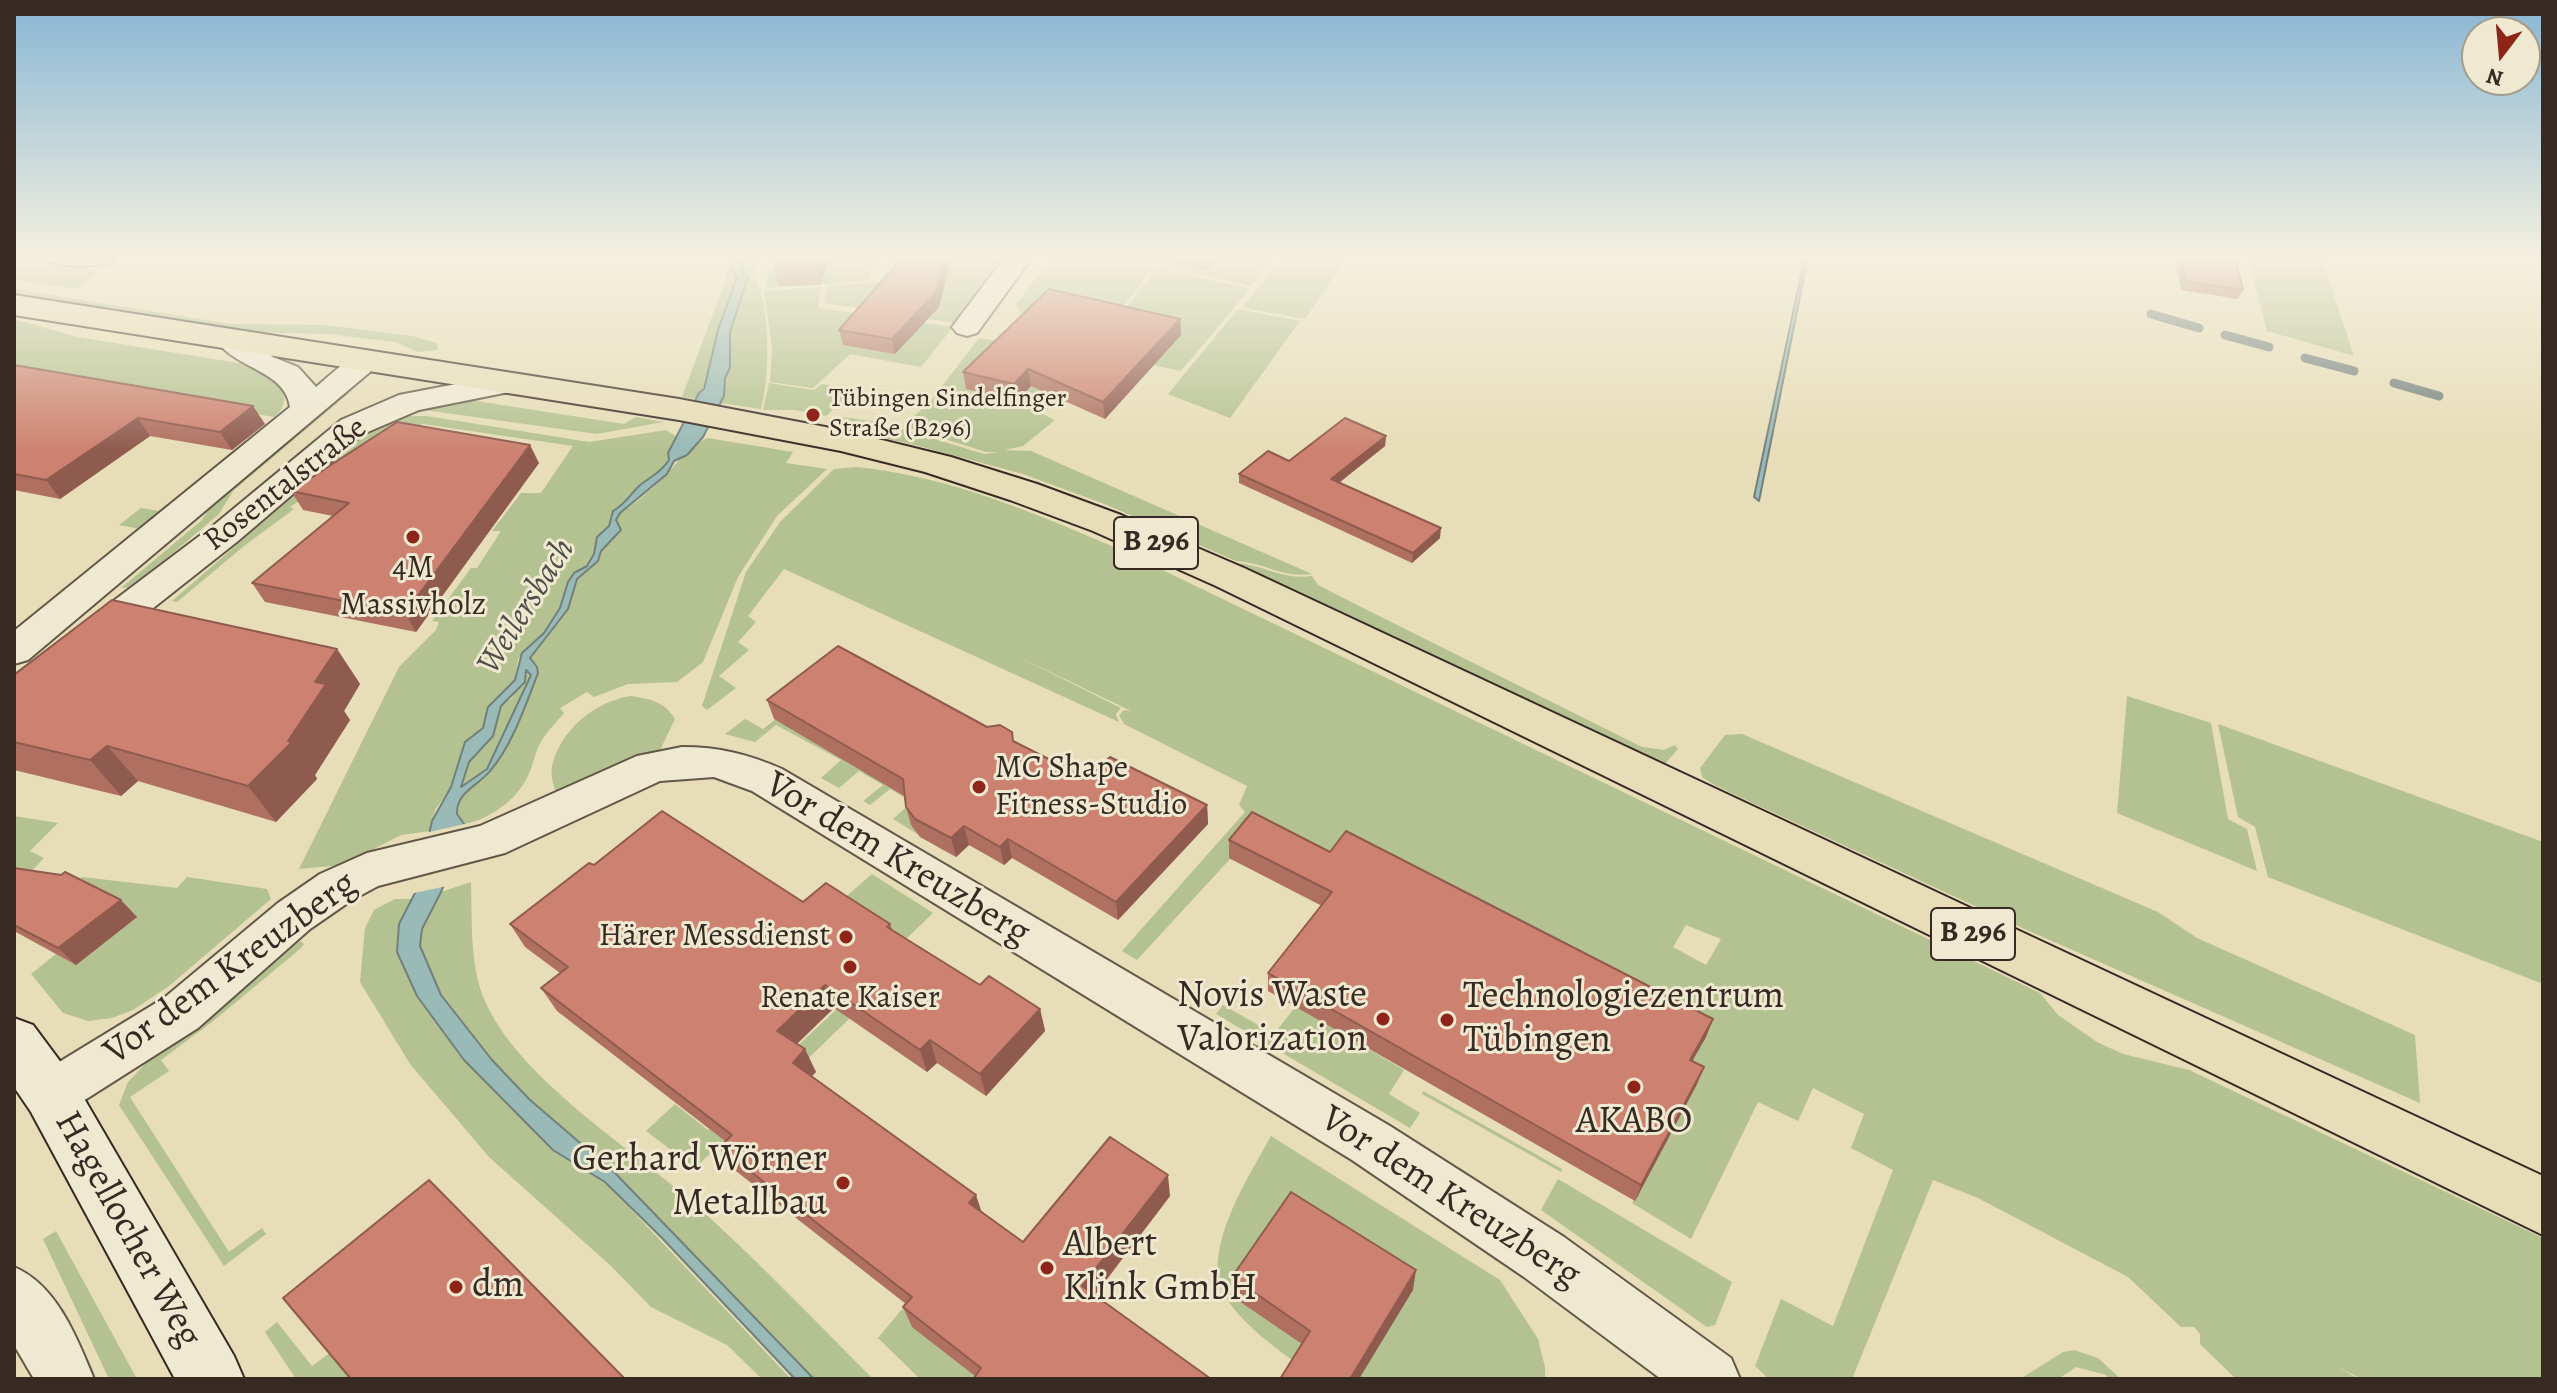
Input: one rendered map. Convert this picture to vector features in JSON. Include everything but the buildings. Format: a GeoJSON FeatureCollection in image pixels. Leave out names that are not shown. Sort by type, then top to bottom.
{"type":"FeatureCollection","features":[{"type":"Feature","properties":{"kind":"main road","name":"B 296"},"geometry":{"type":"LineString","coordinates":[[113,321],[725,418],[926,462],[1057,503],[1140,536],[2543,1206]]}},
{"type":"Feature","properties":{"kind":"street"},"geometry":{"type":"LineString","coordinates":[[967,327],[971,321]]}},
{"type":"Feature","properties":{"kind":"street","name":"Rosentalstraße"},"geometry":{"type":"LineString","coordinates":[[231,340],[262,363],[287,374],[303,390],[306,410]]}},
{"type":"Feature","properties":{"kind":"street","name":"Rosentalstraße"},"geometry":{"type":"LineString","coordinates":[[14,651],[368,361]]}},
{"type":"Feature","properties":{"kind":"street","name":"Rosentalstraße"},"geometry":{"type":"LineString","coordinates":[[14,697],[226,533],[352,427],[410,402],[508,383]]}},
{"type":"Feature","properties":{"kind":"street"},"geometry":{"type":"LineString","coordinates":[[74,602],[125,610]]}},
{"type":"Feature","properties":{"kind":"street","name":"Vor dem Kreuzberg"},"geometry":{"type":"LineString","coordinates":[[51,1094],[181,1013],[294,916],[336,887],[367,871],[472,845],[524,827],[652,767],[682,762],[714,762],[738,767],[767,780],[1371,1143],[1544,1257],[1710,1379]]}},
{"type":"Feature","properties":{"kind":"street","name":"Hagellocher Weg"},"geometry":{"type":"LineString","coordinates":[[14,1042],[51,1094],[211,1379]]}},
{"type":"Feature","properties":{"kind":"street"},"geometry":{"type":"LineString","coordinates":[[14,1296],[47,1342],[64,1379]]}},
{"type":"Feature","properties":{"kind":"green space"},"geometry":{"type":"Polygon","coordinates":[[[14,321],[21,321],[77,337],[251,365],[283,383],[284,397],[283,406],[274,417],[14,373],[14,321]]]}},
{"type":"Feature","properties":{"kind":"green space"},"geometry":{"type":"Polygon","coordinates":[[[171,321],[326,325],[412,336],[437,343],[438,350],[419,352],[395,342],[327,334],[240,332],[171,321]]]}},
{"type":"Feature","properties":{"kind":"green space"},"geometry":{"type":"Polygon","coordinates":[[[710,321],[721,321],[708,379],[696,399],[682,397],[710,321]]]}},
{"type":"Feature","properties":{"kind":"green space"},"geometry":{"type":"Polygon","coordinates":[[[734,321],[766,321],[767,371],[761,409],[720,403],[730,367],[730,332],[734,321]]]}},
{"type":"Feature","properties":{"kind":"green space"},"geometry":{"type":"Polygon","coordinates":[[[768,321],[910,321],[953,327],[921,367],[850,354],[813,388],[770,382],[772,347],[768,321]]]}},
{"type":"Feature","properties":{"kind":"green space"},"geometry":{"type":"Polygon","coordinates":[[[1027,321],[1113,321],[1097,342],[1031,328],[1027,321]]]}},
{"type":"Feature","properties":{"kind":"green space"},"geometry":{"type":"Polygon","coordinates":[[[1116,321],[1223,321],[1181,371],[1126,359],[1105,336],[1116,321]]]}},
{"type":"Feature","properties":{"kind":"green space"},"geometry":{"type":"Polygon","coordinates":[[[1228,321],[1300,321],[1230,418],[1168,394],[1228,321]]]}},
{"type":"Feature","properties":{"kind":"green space"},"geometry":{"type":"Polygon","coordinates":[[[2264,321],[2342,321],[2354,356],[2267,331],[2264,321]]]}},
{"type":"Feature","properties":{"kind":"green space"},"geometry":{"type":"Polygon","coordinates":[[[979,338],[1039,347],[1092,376],[1041,413],[1055,420],[1023,446],[1004,450],[1031,451],[1312,574],[1291,574],[1236,561],[1107,505],[1023,474],[850,431],[836,424],[842,417],[877,422],[874,426],[879,429],[892,426],[984,454],[999,452],[986,452],[903,426],[930,402],[979,338]]]}},
{"type":"Feature","properties":{"kind":"green space"},"geometry":{"type":"Polygon","coordinates":[[[769,383],[814,390],[822,384],[897,399],[887,409],[838,404],[826,416],[795,410],[763,410],[769,383]]]}},
{"type":"Feature","properties":{"kind":"green space"},"geometry":{"type":"Polygon","coordinates":[[[340,391],[349,393],[233,491],[219,514],[133,587],[121,588],[202,520],[215,499],[340,391]]]}},
{"type":"Feature","properties":{"kind":"green space"},"geometry":{"type":"Polygon","coordinates":[[[464,399],[624,424],[636,417],[663,422],[597,434],[417,409],[464,399]]]}},
{"type":"Feature","properties":{"kind":"green space"},"geometry":{"type":"Polygon","coordinates":[[[410,416],[427,416],[589,442],[666,430],[677,437],[664,468],[613,511],[609,526],[597,537],[594,554],[587,566],[574,573],[568,582],[560,608],[544,633],[518,659],[515,680],[492,702],[483,728],[465,742],[458,771],[435,810],[430,831],[401,835],[343,865],[299,869],[399,667],[436,630],[439,622],[432,621],[471,568],[477,568],[501,531],[492,531],[521,493],[541,493],[573,446],[423,424],[392,439],[290,507],[294,509],[177,602],[172,601],[358,440],[385,424],[410,416]]]}},
{"type":"Feature","properties":{"kind":"green space"},"geometry":{"type":"Polygon","coordinates":[[[708,438],[793,452],[786,463],[827,469],[777,516],[738,577],[703,662],[677,682],[628,684],[594,697],[587,692],[560,708],[564,713],[541,742],[520,790],[495,812],[465,824],[457,814],[461,796],[492,769],[503,751],[534,682],[529,658],[558,621],[577,579],[598,562],[601,551],[621,530],[616,520],[620,513],[666,475],[690,448],[708,438]]]}},
{"type":"Feature","properties":{"kind":"green space"},"geometry":{"type":"Polygon","coordinates":[[[215,466],[224,467],[81,585],[67,586],[140,529],[119,525],[141,508],[159,511],[215,466]]]}},
{"type":"Feature","properties":{"kind":"green space"},"geometry":{"type":"Polygon","coordinates":[[[856,467],[891,472],[959,488],[1026,511],[1123,551],[2040,993],[2058,1015],[2097,1042],[2123,1054],[2189,1070],[2543,1238],[2543,1379],[2362,1379],[2336,1366],[2359,1379],[2236,1379],[2200,1344],[2200,1334],[2194,1327],[2181,1327],[2128,1277],[1978,1198],[1933,1180],[1852,1379],[1769,1379],[1755,1366],[1781,1299],[1833,1326],[1893,1170],[1851,1148],[1864,1114],[1813,1088],[1798,1121],[1758,1102],[1691,1239],[1632,1203],[1689,1086],[1230,859],[1137,960],[1122,951],[1245,812],[1239,805],[1247,786],[1124,724],[1119,715],[1124,710],[1131,711],[1015,655],[1121,708],[1116,714],[1119,722],[784,569],[748,616],[756,622],[738,642],[749,650],[719,676],[736,688],[707,710],[702,706],[746,572],[780,522],[834,469],[856,467]],[[1686,925],[1673,947],[1706,965],[1721,939],[1686,925]]]}},
{"type":"Feature","properties":{"kind":"green space"},"geometry":{"type":"Polygon","coordinates":[[[1235,563],[1291,576],[1312,576],[1318,585],[1642,747],[1664,750],[1675,745],[1678,749],[1663,766],[1235,563]]]}},
{"type":"Feature","properties":{"kind":"green space"},"geometry":{"type":"Polygon","coordinates":[[[525,669],[531,674],[487,769],[461,788],[469,762],[493,736],[501,706],[512,698],[525,669]]]}},
{"type":"Feature","properties":{"kind":"green space"},"geometry":{"type":"Polygon","coordinates":[[[630,696],[656,702],[675,719],[652,767],[563,809],[551,771],[563,740],[592,711],[630,696]]]}},
{"type":"Feature","properties":{"kind":"green space"},"geometry":{"type":"Polygon","coordinates":[[[2127,696],[2211,723],[2228,819],[2247,829],[2257,871],[2117,813],[2127,696]]]}},
{"type":"Feature","properties":{"kind":"green space"},"geometry":{"type":"Polygon","coordinates":[[[745,719],[763,729],[776,719],[969,826],[943,850],[893,819],[912,802],[890,789],[870,805],[863,801],[883,785],[859,771],[839,788],[821,778],[841,760],[776,725],[755,742],[725,734],[745,719]]]}},
{"type":"Feature","properties":{"kind":"green space"},"geometry":{"type":"Polygon","coordinates":[[[2218,724],[2543,842],[2543,984],[2268,877],[2255,827],[2238,817],[2218,724]]]}},
{"type":"Feature","properties":{"kind":"green space"},"geometry":{"type":"Polygon","coordinates":[[[1742,734],[2158,912],[2197,938],[2415,1035],[2420,1103],[2020,927],[1702,777],[1700,768],[1725,735],[1742,734]]]}},
{"type":"Feature","properties":{"kind":"green space"},"geometry":{"type":"Polygon","coordinates":[[[14,816],[58,823],[30,851],[44,858],[14,890],[14,816]]]}},
{"type":"Feature","properties":{"kind":"green space"},"geometry":{"type":"Polygon","coordinates":[[[872,874],[933,913],[905,940],[841,901],[872,874]]]}},
{"type":"Feature","properties":{"kind":"green space"},"geometry":{"type":"Polygon","coordinates":[[[82,877],[177,888],[187,877],[267,889],[271,899],[169,986],[133,1010],[112,1018],[88,1021],[63,1013],[31,974],[56,954],[71,888],[82,877]]]}},
{"type":"Feature","properties":{"kind":"green space"},"geometry":{"type":"Polygon","coordinates":[[[471,882],[472,937],[477,978],[496,1022],[518,1052],[576,1109],[699,1208],[873,1379],[814,1379],[615,1173],[529,1099],[492,1060],[441,995],[420,946],[422,929],[441,892],[471,882]]]}},
{"type":"Feature","properties":{"kind":"green space"},"geometry":{"type":"Polygon","coordinates":[[[395,899],[412,899],[399,924],[417,996],[463,1060],[553,1150],[605,1182],[791,1379],[762,1379],[727,1345],[651,1307],[611,1266],[489,1157],[410,1064],[360,982],[365,928],[374,910],[395,899]]]}},
{"type":"Feature","properties":{"kind":"green space"},"geometry":{"type":"Polygon","coordinates":[[[300,941],[304,944],[300,949],[161,1060],[169,1071],[130,1097],[229,1252],[262,1228],[266,1234],[224,1266],[119,1105],[128,1082],[148,1061],[209,1018],[300,941]]]}},
{"type":"Feature","properties":{"kind":"green space"},"geometry":{"type":"Polygon","coordinates":[[[1223,1005],[1274,1034],[1296,1006],[1404,1070],[1389,1094],[1420,1113],[1410,1128],[1216,1014],[1223,1005]]]}},
{"type":"Feature","properties":{"kind":"green space"},"geometry":{"type":"Polygon","coordinates":[[[839,1007],[851,1017],[695,1168],[646,1131],[675,1104],[708,1130],[839,1007]]]}},
{"type":"Feature","properties":{"kind":"green space"},"geometry":{"type":"Polygon","coordinates":[[[1423,1091],[1562,1169],[1561,1172],[1422,1094],[1423,1091]]]}},
{"type":"Feature","properties":{"kind":"green space"},"geometry":{"type":"Polygon","coordinates":[[[1271,1136],[1500,1280],[1538,1339],[1545,1379],[1302,1379],[1306,1371],[1242,1318],[1225,1296],[1219,1278],[1218,1258],[1230,1214],[1271,1136]]]}},
{"type":"Feature","properties":{"kind":"green space"},"geometry":{"type":"Polygon","coordinates":[[[1558,1179],[1732,1282],[1715,1325],[1707,1327],[1541,1210],[1558,1179]]]}},
{"type":"Feature","properties":{"kind":"green space"},"geometry":{"type":"Polygon","coordinates":[[[971,1226],[992,1379],[920,1379],[878,1338],[971,1226]]]}},
{"type":"Feature","properties":{"kind":"green space"},"geometry":{"type":"Polygon","coordinates":[[[56,1231],[137,1379],[109,1379],[43,1239],[56,1231]]]}},
{"type":"Feature","properties":{"kind":"green space"},"geometry":{"type":"Polygon","coordinates":[[[277,1322],[312,1366],[338,1347],[365,1379],[296,1379],[265,1332],[277,1322]]]}},
{"type":"Feature","properties":{"kind":"green space"},"geometry":{"type":"Polygon","coordinates":[[[2074,1350],[2098,1358],[2121,1379],[2109,1379],[2106,1375],[2076,1367],[2058,1379],[2020,1379],[2063,1352],[2074,1350]]]}},
{"type":"Feature","properties":{"kind":"water"},"geometry":{"type":"Polygon","coordinates":[[[721,321],[734,321],[724,396],[703,437],[687,455],[674,461],[667,474],[620,513],[616,520],[621,530],[601,551],[598,561],[577,579],[568,609],[530,658],[538,673],[512,737],[490,771],[460,800],[457,814],[467,828],[422,929],[420,946],[441,995],[492,1060],[529,1099],[615,1173],[814,1379],[795,1379],[605,1182],[553,1150],[464,1060],[417,996],[397,952],[399,924],[416,891],[432,821],[451,787],[465,742],[483,728],[488,707],[515,680],[522,653],[544,633],[560,608],[574,573],[587,566],[594,554],[597,537],[609,526],[613,511],[669,460],[668,453],[704,389],[721,321]],[[526,670],[525,682],[501,706],[493,736],[469,762],[461,787],[487,769],[531,675],[526,670]]]}},
{"type":"Feature","properties":{"kind":"water"},"geometry":{"type":"Polygon","coordinates":[[[1791,321],[1795,321],[1759,501],[1754,497],[1791,321]]]}},
{"type":"Feature","properties":{"kind":"pier"},"geometry":{"type":"Polygon","coordinates":[[[469,823],[471,829],[457,872],[447,886],[410,894],[425,833],[469,823]]]}},
{"type":"Feature","properties":{"kind":"waterway"},"geometry":{"type":"LineString","coordinates":[[2175,321],[2199,328]]}},
{"type":"Feature","properties":{"kind":"waterway"},"geometry":{"type":"LineString","coordinates":[[2225,335],[2269,347]]}},
{"type":"Feature","properties":{"kind":"waterway"},"geometry":{"type":"LineString","coordinates":[[2305,358],[2354,371]]}},
{"type":"Feature","properties":{"kind":"waterway"},"geometry":{"type":"LineString","coordinates":[[2394,383],[2439,396]]}},
{"type":"Feature","properties":{"kind":"place","name":"Tübingen Sindelfinger Straße (B296)"},"geometry":{"type":"Point","coordinates":[813,415]}},
{"type":"Feature","properties":{"kind":"place","name":"4M Massivholz"},"geometry":{"type":"Point","coordinates":[413,537]}},
{"type":"Feature","properties":{"kind":"place","name":"MC Shape Fitness-Studio"},"geometry":{"type":"Point","coordinates":[979,787]}},
{"type":"Feature","properties":{"kind":"place","name":"Härer Messdienst"},"geometry":{"type":"Point","coordinates":[846,937]}},
{"type":"Feature","properties":{"kind":"place","name":"Renate Kaiser"},"geometry":{"type":"Point","coordinates":[850,967]}},
{"type":"Feature","properties":{"kind":"place","name":"Novis Waste Valorization"},"geometry":{"type":"Point","coordinates":[1383,1019]}},
{"type":"Feature","properties":{"kind":"place","name":"Technologiezentrum Tübingen"},"geometry":{"type":"Point","coordinates":[1447,1020]}},
{"type":"Feature","properties":{"kind":"place","name":"AKABO"},"geometry":{"type":"Point","coordinates":[1634,1087]}},
{"type":"Feature","properties":{"kind":"place","name":"Gerhard Wörner Metallbau"},"geometry":{"type":"Point","coordinates":[843,1183]}},
{"type":"Feature","properties":{"kind":"place","name":"Albert Klink GmbH"},"geometry":{"type":"Point","coordinates":[1047,1268]}},
{"type":"Feature","properties":{"kind":"place","name":"dm"},"geometry":{"type":"Point","coordinates":[456,1287]}},
{"type":"Feature","properties":{"kind":"water label","name":"Weilersbach"},"geometry":{"type":"Point","coordinates":[527,607]}}]}
